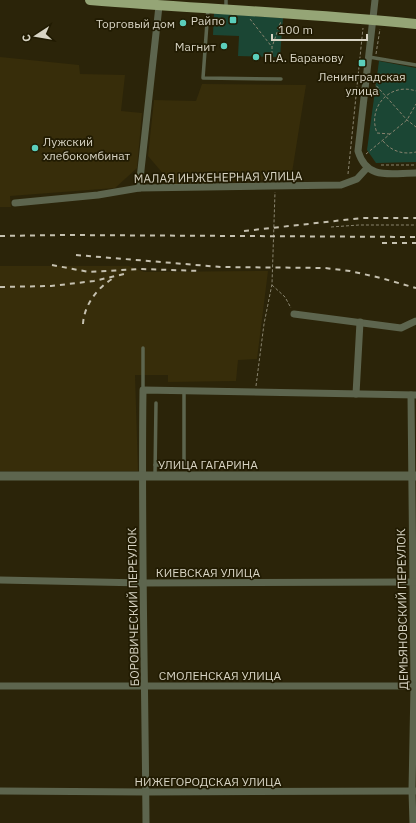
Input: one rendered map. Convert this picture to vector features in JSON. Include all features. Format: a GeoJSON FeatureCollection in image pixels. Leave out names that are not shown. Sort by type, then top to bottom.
{"type":"FeatureCollection","features":[{"type":"Feature","properties":{"kind":"main road"},"geometry":{"type":"LineString","coordinates":[[90,0],[159,6],[175,4],[226,11],[416,24]]}},
{"type":"Feature","properties":{"kind":"street"},"geometry":{"type":"LineString","coordinates":[[375,0],[372,20],[372,58],[358,151],[361,161],[367,168],[375,173],[416,173]]}},
{"type":"Feature","properties":{"kind":"street"},"geometry":{"type":"LineString","coordinates":[[139,188],[159,6]]}},
{"type":"Feature","properties":{"kind":"street","name":"МАЛАЯ ИНЖЕНЕРНАЯ УЛИЦА"},"geometry":{"type":"LineString","coordinates":[[15,203],[98,195],[139,188],[341,185],[357,179],[367,168]]}},
{"type":"Feature","properties":{"kind":"street"},"geometry":{"type":"LineString","coordinates":[[294,314],[401,328],[416,322]]}},
{"type":"Feature","properties":{"kind":"street"},"geometry":{"type":"LineString","coordinates":[[356,394],[360,322]]}},
{"type":"Feature","properties":{"kind":"street"},"geometry":{"type":"LineString","coordinates":[[143,390],[414,395]]}},
{"type":"Feature","properties":{"kind":"street","name":"БОРОВИЧЕСКИЙ ПЕРЕУЛОК"},"geometry":{"type":"LineString","coordinates":[[143,390],[142,476],[146,687],[146,823]]}},
{"type":"Feature","properties":{"kind":"street","name":"ДЕМЬЯНОВСКИЙ ПЕРЕУЛОК"},"geometry":{"type":"LineString","coordinates":[[413,823],[415,686],[414,395]]}},
{"type":"Feature","properties":{"kind":"street","name":"УЛИЦА ГАГАРИНА"},"geometry":{"type":"LineString","coordinates":[[0,476],[414,476]]}},
{"type":"Feature","properties":{"kind":"street","name":"КИЕВСКАЯ УЛИЦА"},"geometry":{"type":"LineString","coordinates":[[0,580],[144,583],[414,582]]}},
{"type":"Feature","properties":{"kind":"street","name":"СМОЛЕНСКАЯ УЛИЦА"},"geometry":{"type":"LineString","coordinates":[[0,686],[415,686]]}},
{"type":"Feature","properties":{"kind":"street","name":"НИЖЕГОРОДСКАЯ УЛИЦА"},"geometry":{"type":"LineString","coordinates":[[0,791],[414,791]]}},
{"type":"Feature","properties":{"kind":"lane"},"geometry":{"type":"LineString","coordinates":[[226,0],[226,11]]}},
{"type":"Feature","properties":{"kind":"lane"},"geometry":{"type":"LineString","coordinates":[[208,9],[203,78],[281,79]]}},
{"type":"Feature","properties":{"kind":"lane"},"geometry":{"type":"LineString","coordinates":[[372,58],[416,65]]}},
{"type":"Feature","properties":{"kind":"lane"},"geometry":{"type":"LineString","coordinates":[[143,348],[143,390]]}},
{"type":"Feature","properties":{"kind":"lane"},"geometry":{"type":"LineString","coordinates":[[155,466],[184,465],[184,390]]}},
{"type":"Feature","properties":{"kind":"lane"},"geometry":{"type":"LineString","coordinates":[[155,476],[156,403]]}},
{"type":"Feature","properties":{"kind":"path"},"geometry":{"type":"LineString","coordinates":[[245,12],[272,47]]}},
{"type":"Feature","properties":{"kind":"path"},"geometry":{"type":"LineString","coordinates":[[272,54],[272,47],[283,14]]}},
{"type":"Feature","properties":{"kind":"path"},"geometry":{"type":"LineString","coordinates":[[372,20],[372,58]]}},
{"type":"Feature","properties":{"kind":"path"},"geometry":{"type":"LineString","coordinates":[[347,183],[372,20]]}},
{"type":"Feature","properties":{"kind":"path"},"geometry":{"type":"LineString","coordinates":[[372,89],[373,82],[407,120],[416,126]]}},
{"type":"Feature","properties":{"kind":"path"},"geometry":{"type":"LineString","coordinates":[[390,134],[377,133],[375,115],[377,106],[386,96],[395,90],[401,89],[416,91]]}},
{"type":"Feature","properties":{"kind":"path"},"geometry":{"type":"LineString","coordinates":[[364,148],[366,155],[407,120],[416,104]]}},
{"type":"Feature","properties":{"kind":"path"},"geometry":{"type":"LineString","coordinates":[[382,141],[389,148],[398,152],[416,152]]}},
{"type":"Feature","properties":{"kind":"path"},"geometry":{"type":"LineString","coordinates":[[380,166],[416,165]]}},
{"type":"Feature","properties":{"kind":"path"},"geometry":{"type":"LineString","coordinates":[[256,388],[264,324],[272,284],[275,186]]}},
{"type":"Feature","properties":{"kind":"path"},"geometry":{"type":"LineString","coordinates":[[331,227],[359,225],[416,225]]}},
{"type":"Feature","properties":{"kind":"path"},"geometry":{"type":"LineString","coordinates":[[272,284],[285,297],[294,314]]}},
{"type":"Feature","properties":{"kind":"shaded area","name":"Лужский хлебокомбинат"},"geometry":{"type":"Polygon","coordinates":[[[0,57],[79,65],[80,74],[125,75],[121,111],[142,113],[137,168],[115,188],[10,196],[11,207],[0,207],[0,57]]]}},
{"type":"Feature","properties":{"kind":"shaded area"},"geometry":{"type":"Polygon","coordinates":[[[202,84],[306,85],[291,179],[172,184],[148,156],[154,100],[196,101],[202,84]]]}},
{"type":"Feature","properties":{"kind":"shaded area"},"geometry":{"type":"Polygon","coordinates":[[[0,266],[129,266],[144,272],[268,271],[257,359],[238,360],[236,381],[168,382],[168,375],[135,375],[138,471],[0,471],[0,266]]]}},
{"type":"Feature","properties":{"kind":"green space"},"geometry":{"type":"Polygon","coordinates":[[[214,13],[283,18],[280,57],[238,56],[239,36],[213,35],[214,13]]]}},
{"type":"Feature","properties":{"kind":"green space"},"geometry":{"type":"Polygon","coordinates":[[[379,61],[416,68],[416,162],[376,163],[367,150],[379,61]]]}},
{"type":"Feature","properties":{"kind":"railway"},"geometry":{"type":"LineString","coordinates":[[244,231],[362,218],[416,218]]}},
{"type":"Feature","properties":{"kind":"railway"},"geometry":{"type":"LineString","coordinates":[[0,236],[416,237]]}},
{"type":"Feature","properties":{"kind":"railway"},"geometry":{"type":"LineString","coordinates":[[382,243],[416,243]]}},
{"type":"Feature","properties":{"kind":"railway"},"geometry":{"type":"LineString","coordinates":[[76,255],[221,267],[325,268],[350,271],[416,288]]}},
{"type":"Feature","properties":{"kind":"railway"},"geometry":{"type":"LineString","coordinates":[[52,265],[89,272],[140,269],[201,271]]}},
{"type":"Feature","properties":{"kind":"railway"},"geometry":{"type":"LineString","coordinates":[[0,287],[51,286],[94,281],[124,274]]}},
{"type":"Feature","properties":{"kind":"railway"},"geometry":{"type":"LineString","coordinates":[[83,324],[88,304],[96,293],[112,279]]}},
{"type":"Feature","properties":{"kind":"place","name":"Райпо"},"geometry":{"type":"Point","coordinates":[233,20]}},
{"type":"Feature","properties":{"kind":"place","name":"Торговый дом"},"geometry":{"type":"Point","coordinates":[183,23]}},
{"type":"Feature","properties":{"kind":"place","name":"Магнит"},"geometry":{"type":"Point","coordinates":[224,46]}},
{"type":"Feature","properties":{"kind":"place","name":"П.А. Баранову"},"geometry":{"type":"Point","coordinates":[256,57]}},
{"type":"Feature","properties":{"kind":"place","name":"Ленинградская улица"},"geometry":{"type":"Point","coordinates":[362,63]}},
{"type":"Feature","properties":{"kind":"place","name":"Лужский хлебокомбинат"},"geometry":{"type":"Point","coordinates":[35,148]}}]}
